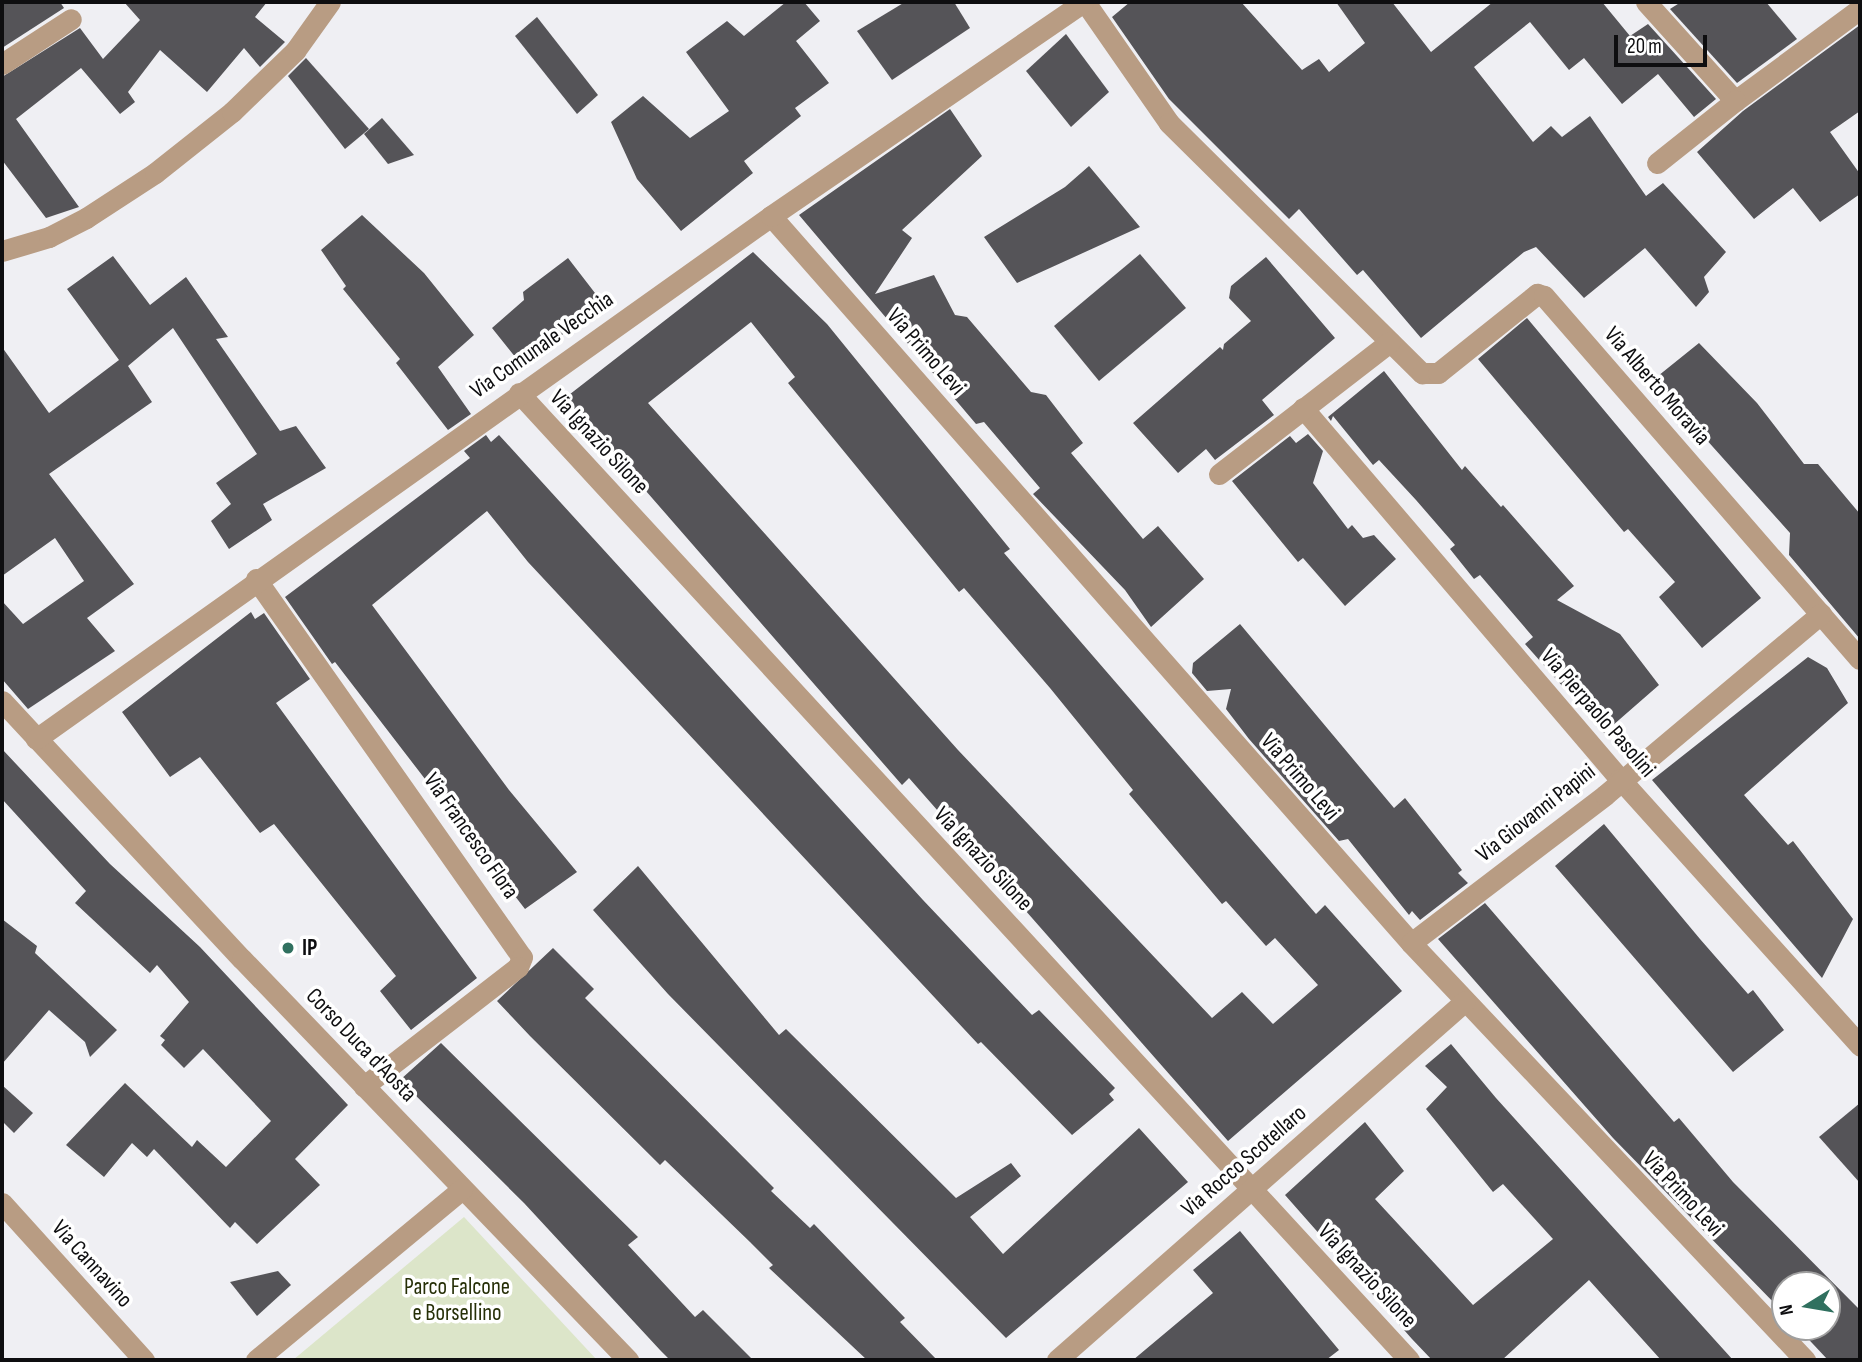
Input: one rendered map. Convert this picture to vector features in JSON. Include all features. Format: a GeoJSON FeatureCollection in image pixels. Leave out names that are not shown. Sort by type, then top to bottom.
{"type":"FeatureCollection","features":[{"type":"Feature","properties":{"kind":"street"},"geometry":{"type":"LineString","coordinates":[[2,251],[49,237],[155,173],[232,112],[295,51],[330,2]]}},
{"type":"Feature","properties":{"kind":"street","name":"Via Comunale Vecchia"},"geometry":{"type":"LineString","coordinates":[[36,739],[519,393],[771,216],[1084,2]]}},
{"type":"Feature","properties":{"kind":"street","name":"Via Alberto Moravia"},"geometry":{"type":"LineString","coordinates":[[1084,2],[1169,123],[1418,371],[1432,375],[1537,295],[1542,295],[1860,659]]}},
{"type":"Feature","properties":{"kind":"street"},"geometry":{"type":"LineString","coordinates":[[1647,2],[1735,101]]}},
{"type":"Feature","properties":{"kind":"street"},"geometry":{"type":"LineString","coordinates":[[1657,163],[1735,101],[1860,9]]}},
{"type":"Feature","properties":{"kind":"street"},"geometry":{"type":"LineString","coordinates":[[2,64],[71,19]]}},
{"type":"Feature","properties":{"kind":"street","name":"Via Primo Levi"},"geometry":{"type":"LineString","coordinates":[[771,216],[1411,943],[1805,1360]]}},
{"type":"Feature","properties":{"kind":"street"},"geometry":{"type":"LineString","coordinates":[[1219,474],[1390,342]]}},
{"type":"Feature","properties":{"kind":"street","name":"Via Ignazio Silone"},"geometry":{"type":"LineString","coordinates":[[519,393],[1409,1360]]}},
{"type":"Feature","properties":{"kind":"street","name":"Via Pierpaolo Pasolini"},"geometry":{"type":"LineString","coordinates":[[1303,408],[1620,779],[1860,1046]]}},
{"type":"Feature","properties":{"kind":"street","name":"Via Francesco Flora"},"geometry":{"type":"LineString","coordinates":[[256,579],[522,957],[518,967],[365,1086]]}},
{"type":"Feature","properties":{"kind":"street","name":"Via Giovanni Papini"},"geometry":{"type":"LineString","coordinates":[[1411,943],[1620,779],[1821,614]]}},
{"type":"Feature","properties":{"kind":"street","name":"Corso Duca d'Aosta"},"geometry":{"type":"LineString","coordinates":[[2,701],[461,1189],[628,1360]]}},
{"type":"Feature","properties":{"kind":"street","name":"Via Rocco Scotellaro"},"geometry":{"type":"LineString","coordinates":[[1057,1360],[1465,1001]]}},
{"type":"Feature","properties":{"kind":"street"},"geometry":{"type":"LineString","coordinates":[[257,1360],[461,1189]]}},
{"type":"Feature","properties":{"kind":"street","name":"Via Cannavino"},"geometry":{"type":"LineString","coordinates":[[2,1203],[144,1360]]}},
{"type":"Feature","properties":{"kind":"green space","name":"Parco Falcone e Borsellino"},"geometry":{"type":"Polygon","coordinates":[[[464,1217],[597,1360],[293,1360],[464,1217]]]}},
{"type":"Feature","properties":{"kind":"building"},"geometry":{"type":"Polygon","coordinates":[[[2,2],[60,2],[64,8],[2,48],[2,2]]]}},
{"type":"Feature","properties":{"kind":"building"},"geometry":{"type":"Polygon","coordinates":[[[124,2],[267,2],[255,17],[285,42],[260,67],[244,48],[207,92],[160,50],[128,92],[135,102],[120,114],[81,68],[16,119],[79,207],[46,218],[2,160],[2,77],[80,28],[103,59],[140,20],[124,2]]]}},
{"type":"Feature","properties":{"kind":"building"},"geometry":{"type":"Polygon","coordinates":[[[786,2],[804,2],[820,21],[796,41],[829,83],[795,108],[801,116],[744,161],[753,173],[681,231],[637,179],[611,122],[643,96],[690,138],[729,111],[686,52],[727,21],[744,36],[786,2]]]}},
{"type":"Feature","properties":{"kind":"building"},"geometry":{"type":"Polygon","coordinates":[[[905,2],[954,2],[970,28],[892,80],[857,31],[905,2]]]}},
{"type":"Feature","properties":{"kind":"building"},"geometry":{"type":"Polygon","coordinates":[[[1130,2],[1241,2],[1302,70],[1319,59],[1329,72],[1365,43],[1336,2],[1392,2],[1431,52],[1493,2],[1602,2],[1630,36],[1648,24],[1716,99],[1694,117],[1658,74],[1622,104],[1584,58],[1569,70],[1530,22],[1474,67],[1533,142],[1551,126],[1562,137],[1590,116],[1646,196],[1663,183],[1726,252],[1704,277],[1709,292],[1696,307],[1645,248],[1584,298],[1536,247],[1524,252],[1421,338],[1363,270],[1357,275],[1299,209],[1289,219],[1169,99],[1112,17],[1130,2]]]}},
{"type":"Feature","properties":{"kind":"building"},"geometry":{"type":"Polygon","coordinates":[[[1681,2],[1766,2],[1797,39],[1737,83],[1670,9],[1681,2]]]}},
{"type":"Feature","properties":{"kind":"building"},"geometry":{"type":"Polygon","coordinates":[[[537,17],[598,95],[577,114],[515,36],[537,17]]]}},
{"type":"Feature","properties":{"kind":"building"},"geometry":{"type":"Polygon","coordinates":[[[1860,25],[1860,111],[1830,132],[1860,174],[1860,194],[1820,222],[1793,188],[1754,219],[1697,152],[1743,111],[1860,25]]]}},
{"type":"Feature","properties":{"kind":"building"},"geometry":{"type":"Polygon","coordinates":[[[1066,34],[1109,92],[1071,127],[1026,71],[1066,34]]]}},
{"type":"Feature","properties":{"kind":"building"},"geometry":{"type":"Polygon","coordinates":[[[306,58],[369,129],[345,149],[288,76],[306,58]]]}},
{"type":"Feature","properties":{"kind":"building"},"geometry":{"type":"Polygon","coordinates":[[[950,109],[982,156],[902,230],[912,238],[875,294],[934,275],[955,315],[967,317],[1031,392],[1046,395],[1083,443],[1071,453],[1143,539],[1158,526],[1204,579],[1151,627],[1125,590],[1033,494],[1040,488],[984,422],[976,424],[799,215],[950,109]]]}},
{"type":"Feature","properties":{"kind":"building"},"geometry":{"type":"Polygon","coordinates":[[[382,118],[414,155],[388,164],[364,134],[382,118]]]}},
{"type":"Feature","properties":{"kind":"building"},"geometry":{"type":"Polygon","coordinates":[[[1089,166],[1140,227],[1017,283],[984,237],[1065,187],[1089,166]]]}},
{"type":"Feature","properties":{"kind":"building"},"geometry":{"type":"Polygon","coordinates":[[[362,215],[424,273],[474,335],[438,367],[471,414],[448,430],[396,363],[400,359],[343,289],[346,286],[321,250],[362,215]]]}},
{"type":"Feature","properties":{"kind":"building"},"geometry":{"type":"Polygon","coordinates":[[[753,252],[827,324],[1010,549],[1004,553],[1316,914],[1325,905],[1402,991],[1228,1141],[909,778],[902,785],[565,398],[753,252]],[[751,322],[648,403],[958,750],[1212,1018],[1242,992],[1273,1024],[1318,985],[1275,938],[1266,946],[1226,901],[1222,904],[1129,794],[1133,790],[1050,688],[964,588],[959,592],[788,383],[795,377],[751,322]]]}},
{"type":"Feature","properties":{"kind":"building"},"geometry":{"type":"Polygon","coordinates":[[[1140,254],[1186,308],[1099,381],[1054,326],[1140,254]]]}},
{"type":"Feature","properties":{"kind":"building"},"geometry":{"type":"Polygon","coordinates":[[[113,256],[150,305],[186,277],[228,337],[216,339],[280,431],[296,426],[326,468],[263,504],[272,520],[229,549],[211,521],[231,504],[216,483],[257,454],[173,328],[128,366],[152,402],[49,474],[134,584],[87,618],[115,651],[28,709],[2,679],[2,601],[23,624],[84,581],[55,538],[2,576],[2,347],[49,413],[119,360],[67,289],[113,256]]]}},
{"type":"Feature","properties":{"kind":"building"},"geometry":{"type":"Polygon","coordinates":[[[1266,257],[1335,338],[1262,400],[1274,415],[1215,460],[1206,449],[1178,473],[1133,423],[1220,347],[1223,350],[1224,344],[1251,321],[1229,298],[1231,286],[1266,257]]]}},
{"type":"Feature","properties":{"kind":"building"},"geometry":{"type":"Polygon","coordinates":[[[568,258],[605,306],[520,363],[492,328],[524,300],[523,292],[568,258]]]}},
{"type":"Feature","properties":{"kind":"building"},"geometry":{"type":"Polygon","coordinates":[[[1527,318],[1761,598],[1702,648],[1659,597],[1675,582],[1628,529],[1624,532],[1478,359],[1527,318]]]}},
{"type":"Feature","properties":{"kind":"building"},"geometry":{"type":"Polygon","coordinates":[[[1699,343],[1757,403],[1804,464],[1818,464],[1860,514],[1860,639],[1789,555],[1790,533],[1653,380],[1699,343]]]}},
{"type":"Feature","properties":{"kind":"building"},"geometry":{"type":"Polygon","coordinates":[[[1384,371],[1462,470],[1465,466],[1501,507],[1503,505],[1574,586],[1557,600],[1620,634],[1659,685],[1604,733],[1525,644],[1533,637],[1480,575],[1474,579],[1450,549],[1455,545],[1416,500],[1379,460],[1373,465],[1333,416],[1331,421],[1328,417],[1384,371]]]}},
{"type":"Feature","properties":{"kind":"building"},"geometry":{"type":"Polygon","coordinates":[[[1308,434],[1323,451],[1313,483],[1348,529],[1352,525],[1363,538],[1374,535],[1396,559],[1345,606],[1303,558],[1298,562],[1232,481],[1290,436],[1296,443],[1308,434]]]}},
{"type":"Feature","properties":{"kind":"building"},"geometry":{"type":"Polygon","coordinates":[[[486,435],[491,442],[499,435],[923,900],[1032,1015],[1039,1010],[1115,1088],[1109,1094],[1114,1100],[1072,1135],[981,1042],[978,1044],[528,562],[487,511],[372,605],[509,790],[577,872],[525,909],[335,662],[332,664],[285,597],[470,458],[464,451],[486,435]]]}},
{"type":"Feature","properties":{"kind":"building"},"geometry":{"type":"Polygon","coordinates":[[[251,612],[255,619],[264,613],[310,679],[276,703],[477,978],[411,1030],[380,991],[396,976],[274,824],[260,833],[200,757],[170,777],[122,712],[251,612]]]}},
{"type":"Feature","properties":{"kind":"building"},"geometry":{"type":"Polygon","coordinates":[[[1240,624],[1394,808],[1405,798],[1462,870],[1458,873],[1468,883],[1420,920],[1412,911],[1409,915],[1348,839],[1339,841],[1249,739],[1226,709],[1231,689],[1207,691],[1192,673],[1193,663],[1240,624]]]}},
{"type":"Feature","properties":{"kind":"building"},"geometry":{"type":"Polygon","coordinates":[[[1808,657],[1827,668],[1848,703],[1744,795],[1788,845],[1793,841],[1853,919],[1822,978],[1652,780],[1808,657]]]}},
{"type":"Feature","properties":{"kind":"building"},"geometry":{"type":"Polygon","coordinates":[[[2,749],[110,864],[200,947],[348,1105],[295,1159],[320,1185],[257,1244],[235,1222],[230,1228],[154,1149],[147,1157],[132,1143],[104,1177],[66,1145],[125,1083],[192,1147],[197,1140],[226,1167],[271,1121],[203,1049],[184,1068],[161,1045],[165,1040],[160,1036],[189,1002],[157,965],[150,973],[75,903],[86,891],[2,799],[2,749]]]}},
{"type":"Feature","properties":{"kind":"building"},"geometry":{"type":"Polygon","coordinates":[[[1604,824],[1748,994],[1753,990],[1784,1030],[1733,1072],[1555,866],[1604,824]]]}},
{"type":"Feature","properties":{"kind":"building"},"geometry":{"type":"Polygon","coordinates":[[[638,866],[779,1035],[786,1029],[956,1198],[1011,1163],[1021,1176],[970,1217],[1003,1254],[1139,1128],[1188,1182],[1006,1338],[668,994],[593,910],[638,866]]]}},
{"type":"Feature","properties":{"kind":"building"},"geometry":{"type":"Polygon","coordinates":[[[1485,903],[1674,1122],[1679,1118],[1733,1182],[1821,1271],[1771,1271],[1771,1300],[1613,1138],[1438,939],[1485,903]]]}},
{"type":"Feature","properties":{"kind":"building"},"geometry":{"type":"Polygon","coordinates":[[[2,919],[37,946],[35,953],[117,1030],[90,1057],[85,1042],[49,1010],[2,1064],[2,919]]]}},
{"type":"Feature","properties":{"kind":"building"},"geometry":{"type":"Polygon","coordinates":[[[553,948],[594,989],[585,998],[774,1188],[771,1191],[810,1228],[814,1224],[905,1318],[900,1322],[937,1360],[867,1360],[769,1268],[773,1265],[665,1160],[660,1165],[497,1001],[553,948]]]}},
{"type":"Feature","properties":{"kind":"building"},"geometry":{"type":"Polygon","coordinates":[[[441,1043],[638,1237],[628,1245],[695,1317],[703,1310],[753,1360],[670,1360],[660,1350],[524,1203],[400,1080],[441,1043]]]}},
{"type":"Feature","properties":{"kind":"building"},"geometry":{"type":"Polygon","coordinates":[[[1451,1044],[1496,1098],[1733,1360],[1661,1360],[1589,1280],[1502,1360],[1432,1360],[1412,1339],[1285,1195],[1365,1122],[1404,1171],[1375,1199],[1473,1305],[1553,1239],[1503,1184],[1493,1192],[1426,1109],[1447,1087],[1425,1066],[1451,1044]]]}},
{"type":"Feature","properties":{"kind":"building"},"geometry":{"type":"Polygon","coordinates":[[[2,1085],[33,1113],[14,1133],[2,1121],[2,1085]]]}},
{"type":"Feature","properties":{"kind":"building"},"geometry":{"type":"Polygon","coordinates":[[[1860,1103],[1860,1183],[1819,1137],[1860,1103]]]}},
{"type":"Feature","properties":{"kind":"building"},"geometry":{"type":"Polygon","coordinates":[[[1240,1231],[1339,1350],[1326,1360],[1133,1360],[1213,1293],[1193,1270],[1240,1231]]]}},
{"type":"Feature","properties":{"kind":"building"},"geometry":{"type":"Polygon","coordinates":[[[278,1271],[291,1285],[257,1316],[230,1282],[278,1271]]]}},
{"type":"Feature","properties":{"kind":"building"},"geometry":{"type":"Polygon","coordinates":[[[1841,1291],[1860,1310],[1860,1360],[1828,1360],[1810,1341],[1841,1341],[1841,1291]]]}},
{"type":"Feature","properties":{"kind":"place","name":"IP"},"geometry":{"type":"Point","coordinates":[288,948]}}]}
